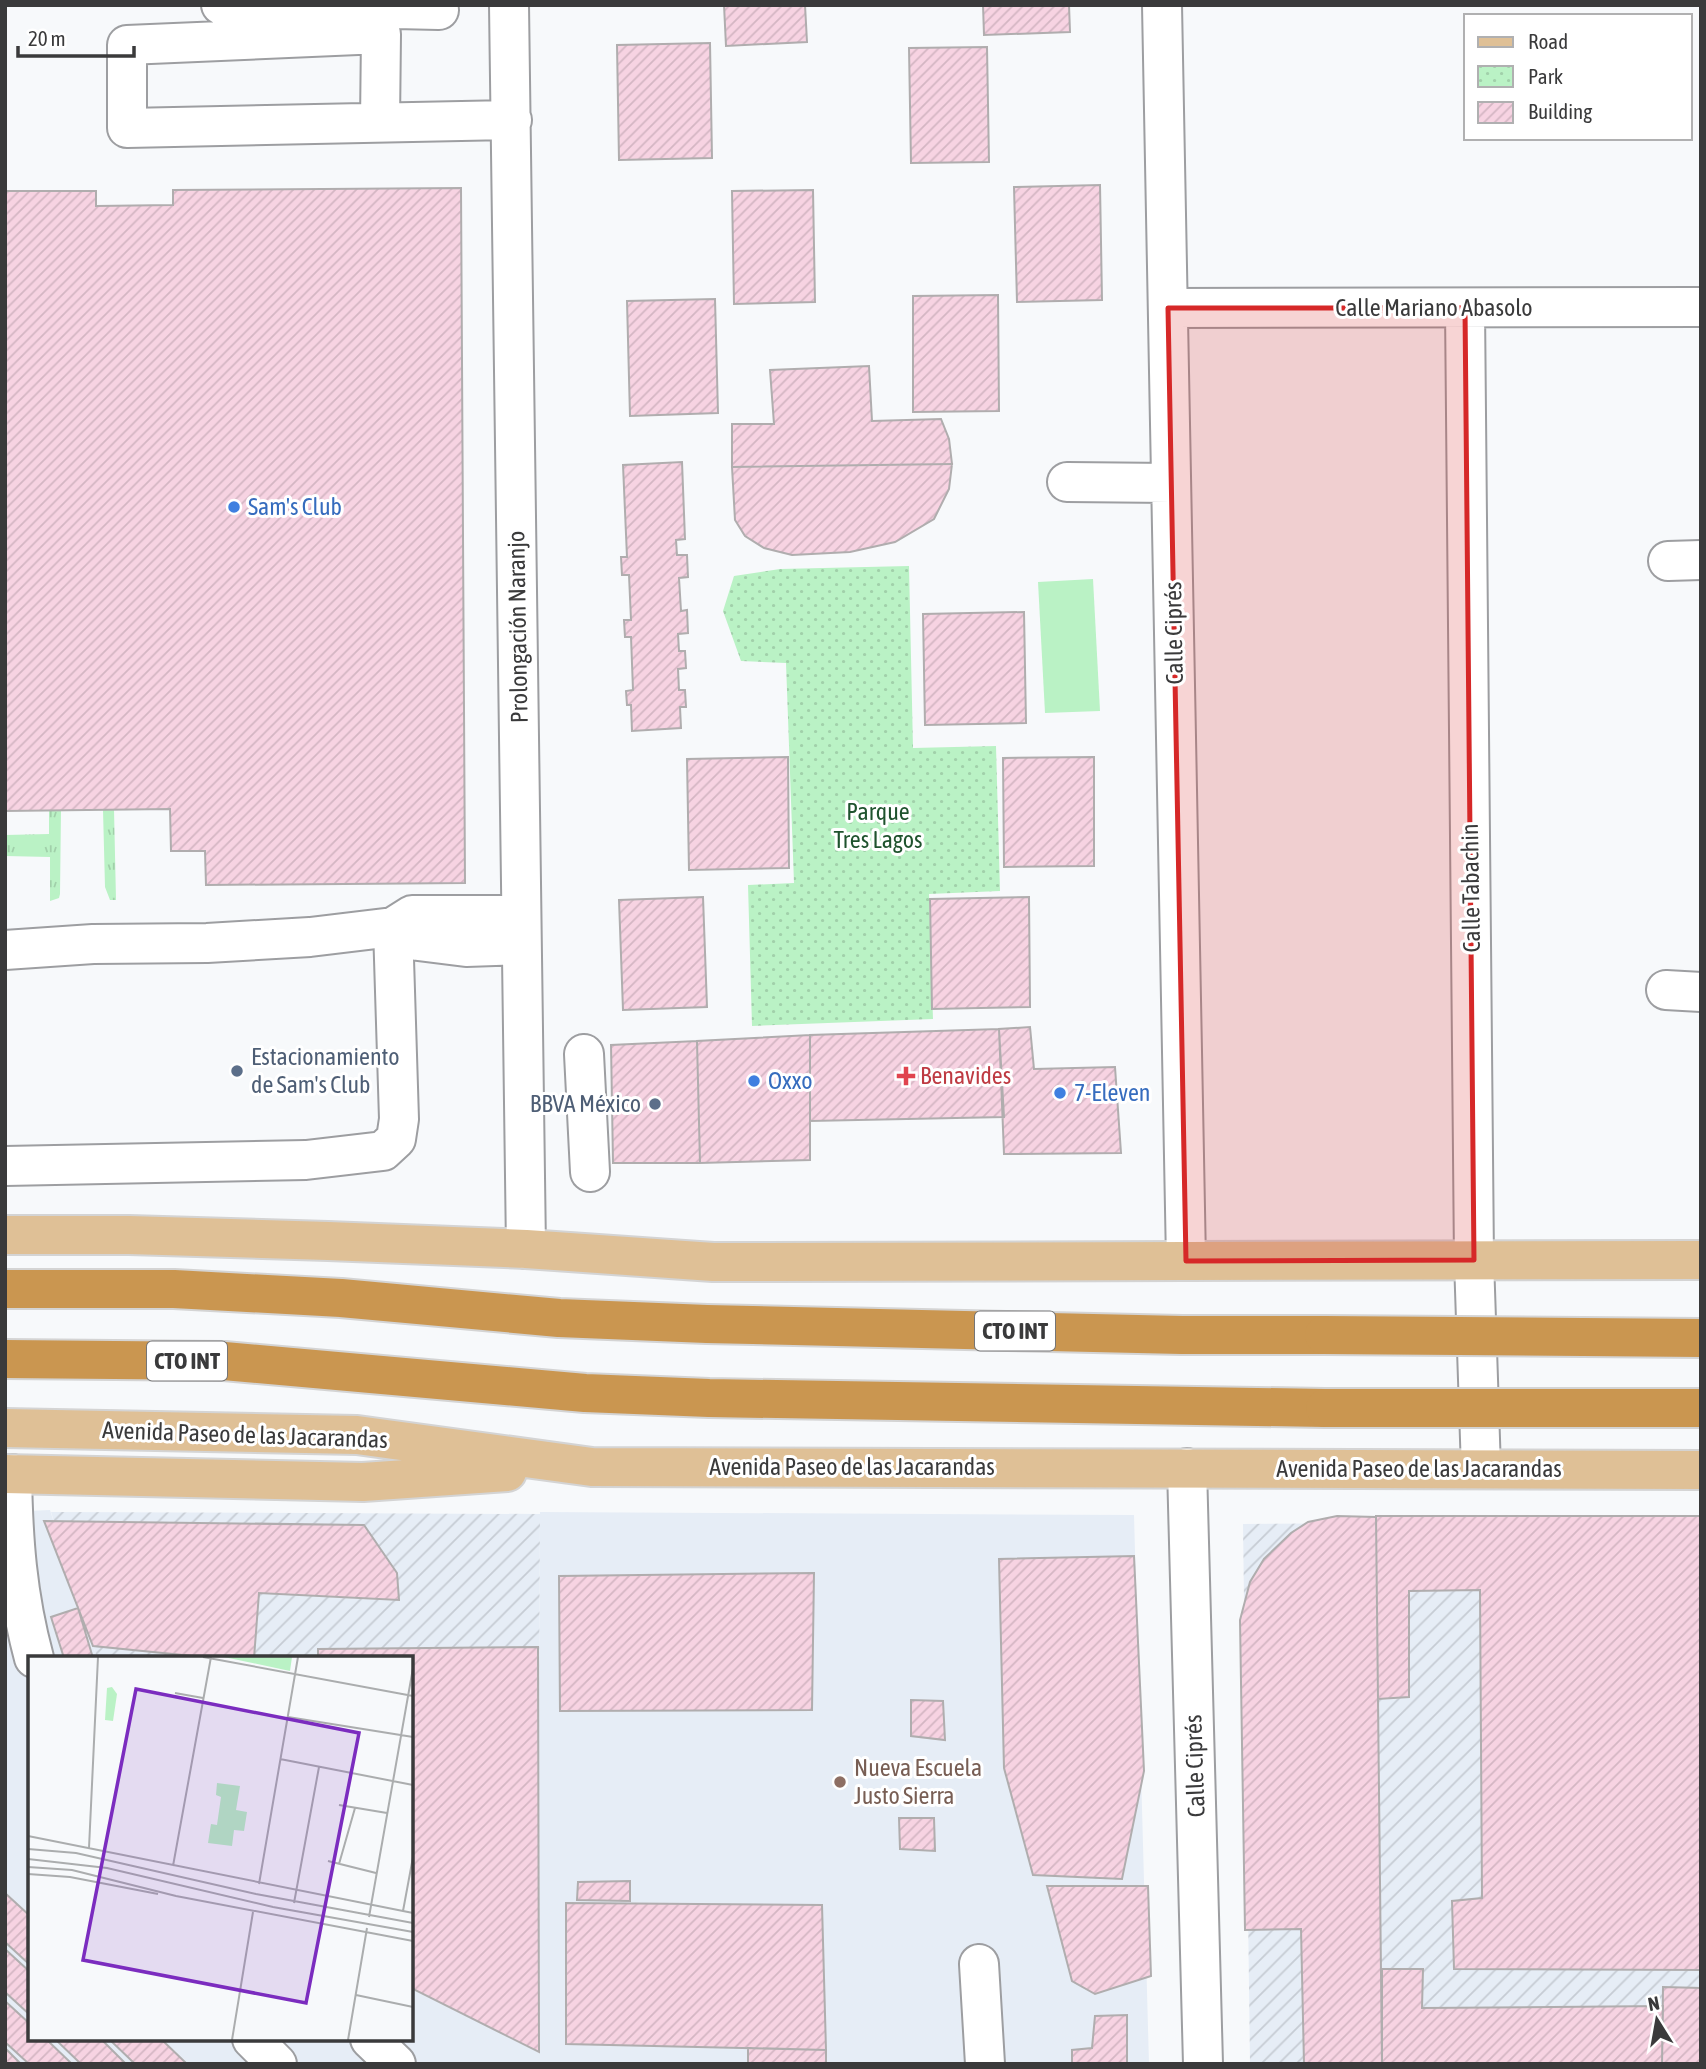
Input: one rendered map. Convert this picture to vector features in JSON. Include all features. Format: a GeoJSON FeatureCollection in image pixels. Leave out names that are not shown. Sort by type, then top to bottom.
{"type":"FeatureCollection","features":[{"type":"Feature","properties":{"kind":"highway","name":"CTO INT"},"geometry":{"type":"LineString","coordinates":[[5,1289],[174,1289],[341,1298],[559,1318],[707,1324],[1182,1335],[1701,1338]]}},
{"type":"Feature","properties":{"kind":"highway","name":"CTO INT"},"geometry":{"type":"LineString","coordinates":[[5,1359],[224,1362],[585,1393],[709,1398],[1325,1408],[1701,1408]]}},
{"type":"Feature","properties":{"kind":"main road"},"geometry":{"type":"LineString","coordinates":[[5,1235],[195,1237],[526,1249],[713,1262],[1701,1260]]}},
{"type":"Feature","properties":{"kind":"main road","name":"Avenida Paseo de las Jacarandas"},"geometry":{"type":"LineString","coordinates":[[5,1428],[357,1435],[592,1466],[1701,1470]]}},
{"type":"Feature","properties":{"kind":"main road"},"geometry":{"type":"LineString","coordinates":[[9,1474],[363,1482],[592,1466]]}},
{"type":"Feature","properties":{"kind":"street"},"geometry":{"type":"LineString","coordinates":[[221,5],[439,10]]}},
{"type":"Feature","properties":{"kind":"street","name":"Prolongación Naranjo"},"geometry":{"type":"LineString","coordinates":[[509,5],[526,1249]]}},
{"type":"Feature","properties":{"kind":"street","name":"Calle Ciprés"},"geometry":{"type":"LineString","coordinates":[[1162,5],[1186,1261]]}},
{"type":"Feature","properties":{"kind":"street"},"geometry":{"type":"LineString","coordinates":[[380,122],[381,34],[127,45],[127,128],[512,120]]}},
{"type":"Feature","properties":{"kind":"street","name":"Calle Mariano Abasolo"},"geometry":{"type":"LineString","coordinates":[[1168,308],[1701,307]]}},
{"type":"Feature","properties":{"kind":"street","name":"Calle Tabachin"},"geometry":{"type":"LineString","coordinates":[[1465,308],[1474,1261],[1481,1469]]}},
{"type":"Feature","properties":{"kind":"street"},"geometry":{"type":"LineString","coordinates":[[1067,482],[1171,483]]}},
{"type":"Feature","properties":{"kind":"street"},"geometry":{"type":"LineString","coordinates":[[5,1166],[306,1160],[383,1151],[396,1139],[399,1119],[393,927]]}},
{"type":"Feature","properties":{"kind":"street"},"geometry":{"type":"LineString","coordinates":[[5,950],[93,944],[207,943],[310,937],[393,927],[408,939],[466,947],[521,930]]}},
{"type":"Feature","properties":{"kind":"street"},"geometry":{"type":"LineString","coordinates":[[584,1054],[590,1172]]}},
{"type":"Feature","properties":{"kind":"street","name":"Calle Ciprés"},"geometry":{"type":"LineString","coordinates":[[1187,1468],[1203,2064]]}},
{"type":"Feature","properties":{"kind":"street"},"geometry":{"type":"LineString","coordinates":[[9,1474],[17,1580],[22,1614],[33,1656]]}},
{"type":"Feature","properties":{"kind":"street"},"geometry":{"type":"LineString","coordinates":[[979,1964],[985,2064]]}},
{"type":"Feature","properties":{"kind":"street"},"geometry":{"type":"LineString","coordinates":[[254,2041],[277,2064]]}},
{"type":"Feature","properties":{"kind":"street"},"geometry":{"type":"LineString","coordinates":[[372,2041],[396,2064]]}},
{"type":"Feature","properties":{"kind":"highlighted area"},"geometry":{"type":"Polygon","coordinates":[[[1168,308],[1465,308],[1474,1260],[1186,1261],[1168,308]]]}},
{"type":"Feature","properties":{"kind":"shaded area","name":"Nueva Escuela Justo Sierra"},"geometry":{"type":"Polygon","coordinates":[[[50,1510],[96,1656],[28,1656],[28,2041],[413,2041],[413,1983],[537,2049],[540,1512],[1134,1515],[1149,2064],[5,2064],[5,1512],[50,1510]]]}},
{"type":"Feature","properties":{"kind":"shaded area"},"geometry":{"type":"Polygon","coordinates":[[[51,1512],[540,1514],[537,2050],[413,1664],[413,1656],[96,1656],[51,1512]]]}},
{"type":"Feature","properties":{"kind":"shaded area"},"geometry":{"type":"Polygon","coordinates":[[[1701,1521],[1701,2064],[1250,2064],[1243,1524],[1701,1521]]]}},
{"type":"Feature","properties":{"kind":"green space","name":"Parque Tres Lagos"},"geometry":{"type":"Polygon","coordinates":[[[909,566],[913,748],[996,746],[1000,891],[929,894],[933,1019],[752,1026],[748,885],[794,883],[786,663],[741,661],[723,611],[734,576],[780,569],[909,566]]]}},
{"type":"Feature","properties":{"kind":"green space"},"geometry":{"type":"Polygon","coordinates":[[[1093,579],[1100,711],[1045,713],[1038,582],[1093,579]]]}},
{"type":"Feature","properties":{"kind":"green space"},"geometry":{"type":"Polygon","coordinates":[[[114,809],[116,900],[110,900],[105,887],[103,810],[114,809]]]}},
{"type":"Feature","properties":{"kind":"green space"},"geometry":{"type":"Polygon","coordinates":[[[49,810],[61,810],[60,894],[59,898],[50,901],[50,857],[5,856],[5,835],[49,834],[49,810]]]}},
{"type":"Feature","properties":{"kind":"building"},"geometry":{"type":"Polygon","coordinates":[[[724,5],[805,5],[807,42],[726,46],[724,5]]]}},
{"type":"Feature","properties":{"kind":"building"},"geometry":{"type":"Polygon","coordinates":[[[983,5],[1069,5],[1070,32],[984,35],[983,5]]]}},
{"type":"Feature","properties":{"kind":"building"},"geometry":{"type":"Polygon","coordinates":[[[710,43],[712,158],[619,160],[617,45],[710,43]]]}},
{"type":"Feature","properties":{"kind":"building"},"geometry":{"type":"Polygon","coordinates":[[[987,47],[989,162],[911,163],[909,48],[987,47]]]}},
{"type":"Feature","properties":{"kind":"building"},"geometry":{"type":"Polygon","coordinates":[[[1100,185],[1102,300],[1017,302],[1014,187],[1100,185]]]}},
{"type":"Feature","properties":{"kind":"building","name":"Sam's Club"},"geometry":{"type":"Polygon","coordinates":[[[461,188],[465,883],[206,885],[205,851],[171,851],[170,809],[5,811],[5,191],[96,191],[96,206],[173,205],[173,190],[461,188]]]}},
{"type":"Feature","properties":{"kind":"building"},"geometry":{"type":"Polygon","coordinates":[[[813,190],[815,302],[734,304],[732,191],[813,190]]]}},
{"type":"Feature","properties":{"kind":"building"},"geometry":{"type":"Polygon","coordinates":[[[998,295],[999,411],[913,412],[913,296],[998,295]]]}},
{"type":"Feature","properties":{"kind":"building"},"geometry":{"type":"Polygon","coordinates":[[[715,299],[718,413],[630,416],[627,301],[715,299]]]}},
{"type":"Feature","properties":{"kind":"building"},"geometry":{"type":"Polygon","coordinates":[[[869,366],[872,421],[941,419],[949,439],[952,464],[732,467],[732,424],[774,424],[770,370],[869,366]]]}},
{"type":"Feature","properties":{"kind":"building"},"geometry":{"type":"Polygon","coordinates":[[[682,462],[685,539],[676,540],[677,555],[687,555],[688,577],[679,578],[681,611],[687,610],[688,633],[678,634],[679,651],[685,651],[686,668],[678,669],[679,690],[685,690],[686,707],[680,707],[681,728],[632,731],[631,705],[627,705],[626,691],[633,690],[631,637],[625,637],[624,620],[631,620],[629,575],[622,575],[621,557],[627,557],[623,465],[682,462]]]}},
{"type":"Feature","properties":{"kind":"building"},"geometry":{"type":"Polygon","coordinates":[[[952,464],[949,489],[934,519],[895,542],[850,552],[792,555],[764,548],[745,536],[735,520],[732,467],[952,464]]]}},
{"type":"Feature","properties":{"kind":"building"},"geometry":{"type":"Polygon","coordinates":[[[1024,612],[1026,723],[925,725],[923,614],[1024,612]]]}},
{"type":"Feature","properties":{"kind":"building"},"geometry":{"type":"Polygon","coordinates":[[[788,757],[789,868],[689,870],[687,759],[788,757]]]}},
{"type":"Feature","properties":{"kind":"building"},"geometry":{"type":"Polygon","coordinates":[[[1094,757],[1094,866],[1004,867],[1003,758],[1094,757]]]}},
{"type":"Feature","properties":{"kind":"building"},"geometry":{"type":"Polygon","coordinates":[[[703,897],[707,1007],[623,1010],[619,900],[703,897]]]}},
{"type":"Feature","properties":{"kind":"building"},"geometry":{"type":"Polygon","coordinates":[[[1029,897],[1030,1007],[932,1009],[930,899],[1029,897]]]}},
{"type":"Feature","properties":{"kind":"building","name":"7-Eleven"},"geometry":{"type":"Polygon","coordinates":[[[1030,1027],[1034,1069],[1115,1067],[1121,1153],[1004,1154],[999,1029],[1030,1027]]]}},
{"type":"Feature","properties":{"kind":"building","name":"Benavides"},"geometry":{"type":"Polygon","coordinates":[[[999,1029],[1004,1117],[810,1121],[810,1035],[999,1029]]]}},
{"type":"Feature","properties":{"kind":"building","name":"Oxxo"},"geometry":{"type":"Polygon","coordinates":[[[810,1035],[810,1160],[700,1163],[697,1041],[810,1035]]]}},
{"type":"Feature","properties":{"kind":"building","name":"BBVA México"},"geometry":{"type":"Polygon","coordinates":[[[697,1041],[700,1163],[613,1163],[611,1045],[697,1041]]]}},
{"type":"Feature","properties":{"kind":"building"},"geometry":{"type":"Polygon","coordinates":[[[1337,1516],[1376,1517],[1382,2064],[1304,2064],[1301,1929],[1245,1930],[1240,1620],[1250,1582],[1264,1559],[1291,1533],[1308,1522],[1337,1516]]]}},
{"type":"Feature","properties":{"kind":"building"},"geometry":{"type":"Polygon","coordinates":[[[1376,1516],[1701,1516],[1701,1970],[1454,1969],[1452,1901],[1482,1898],[1480,1590],[1409,1591],[1409,1697],[1378,1699],[1376,1516]]]}},
{"type":"Feature","properties":{"kind":"building"},"geometry":{"type":"Polygon","coordinates":[[[44,1521],[364,1525],[397,1573],[399,1600],[259,1593],[254,1656],[193,1656],[93,1646],[44,1521]]]}},
{"type":"Feature","properties":{"kind":"building"},"geometry":{"type":"Polygon","coordinates":[[[1134,1556],[1144,1771],[1122,1879],[1033,1875],[1004,1768],[999,1559],[1134,1556]]]}},
{"type":"Feature","properties":{"kind":"building"},"geometry":{"type":"Polygon","coordinates":[[[814,1573],[812,1710],[560,1711],[559,1576],[814,1573]]]}},
{"type":"Feature","properties":{"kind":"building"},"geometry":{"type":"Polygon","coordinates":[[[78,1608],[92,1656],[63,1656],[51,1617],[78,1608]]]}},
{"type":"Feature","properties":{"kind":"building"},"geometry":{"type":"Polygon","coordinates":[[[538,1647],[539,2052],[413,1989],[413,1656],[318,1656],[318,1649],[538,1647]]]}},
{"type":"Feature","properties":{"kind":"building"},"geometry":{"type":"Polygon","coordinates":[[[911,1700],[943,1701],[945,1740],[911,1736],[911,1700]]]}},
{"type":"Feature","properties":{"kind":"building"},"geometry":{"type":"Polygon","coordinates":[[[899,1818],[934,1818],[935,1851],[900,1849],[899,1818]]]}},
{"type":"Feature","properties":{"kind":"building"},"geometry":{"type":"Polygon","coordinates":[[[630,1881],[630,1901],[577,1900],[578,1882],[630,1881]]]}},
{"type":"Feature","properties":{"kind":"building"},"geometry":{"type":"Polygon","coordinates":[[[1047,1886],[1148,1886],[1151,1976],[1095,1994],[1072,1981],[1047,1886]]]}},
{"type":"Feature","properties":{"kind":"building"},"geometry":{"type":"Polygon","coordinates":[[[5,1893],[28,1914],[28,1963],[5,1942],[5,1893]]]}},
{"type":"Feature","properties":{"kind":"building"},"geometry":{"type":"Polygon","coordinates":[[[566,1903],[822,1905],[826,2050],[566,2044],[566,1903]]]}},
{"type":"Feature","properties":{"kind":"building"},"geometry":{"type":"Polygon","coordinates":[[[5,1949],[28,1970],[28,2013],[5,1992],[5,1949]]]}},
{"type":"Feature","properties":{"kind":"building"},"geometry":{"type":"Polygon","coordinates":[[[1382,1969],[1423,1969],[1422,2008],[1663,2006],[1662,2064],[1382,2064],[1382,1969]]]}},
{"type":"Feature","properties":{"kind":"building"},"geometry":{"type":"Polygon","coordinates":[[[1663,1987],[1701,1988],[1701,2064],[1662,2064],[1663,1987]]]}},
{"type":"Feature","properties":{"kind":"building"},"geometry":{"type":"Polygon","coordinates":[[[5,2001],[28,2022],[28,2041],[48,2041],[72,2064],[29,2064],[5,2042],[5,2001]]]}},
{"type":"Feature","properties":{"kind":"building"},"geometry":{"type":"Polygon","coordinates":[[[1127,2015],[1127,2064],[1072,2064],[1072,2050],[1092,2048],[1095,2016],[1127,2015]]]}},
{"type":"Feature","properties":{"kind":"building"},"geometry":{"type":"Polygon","coordinates":[[[57,2041],[103,2041],[126,2064],[81,2064],[57,2041]]]}},
{"type":"Feature","properties":{"kind":"building"},"geometry":{"type":"Polygon","coordinates":[[[111,2041],[163,2041],[187,2064],[135,2064],[111,2041]]]}},
{"type":"Feature","properties":{"kind":"building"},"geometry":{"type":"Polygon","coordinates":[[[5,2048],[21,2064],[5,2064],[5,2048]]]}},
{"type":"Feature","properties":{"kind":"building"},"geometry":{"type":"Polygon","coordinates":[[[748,2048],[826,2050],[826,2064],[748,2064],[748,2048]]]}},
{"type":"Feature","properties":{"kind":"place","name":"Sam's Club"},"geometry":{"type":"Point","coordinates":[234,507]}},
{"type":"Feature","properties":{"kind":"place","name":"Estacionamiento de Sam's Club"},"geometry":{"type":"Point","coordinates":[237,1071]}},
{"type":"Feature","properties":{"kind":"place","name":"Benavides"},"geometry":{"type":"Point","coordinates":[906,1076]}},
{"type":"Feature","properties":{"kind":"place","name":"Oxxo"},"geometry":{"type":"Point","coordinates":[754,1081]}},
{"type":"Feature","properties":{"kind":"place","name":"7-Eleven"},"geometry":{"type":"Point","coordinates":[1060,1093]}},
{"type":"Feature","properties":{"kind":"place","name":"BBVA México"},"geometry":{"type":"Point","coordinates":[655,1104]}},
{"type":"Feature","properties":{"kind":"place","name":"Nueva Escuela Justo Sierra"},"geometry":{"type":"Point","coordinates":[840,1782]}}]}
